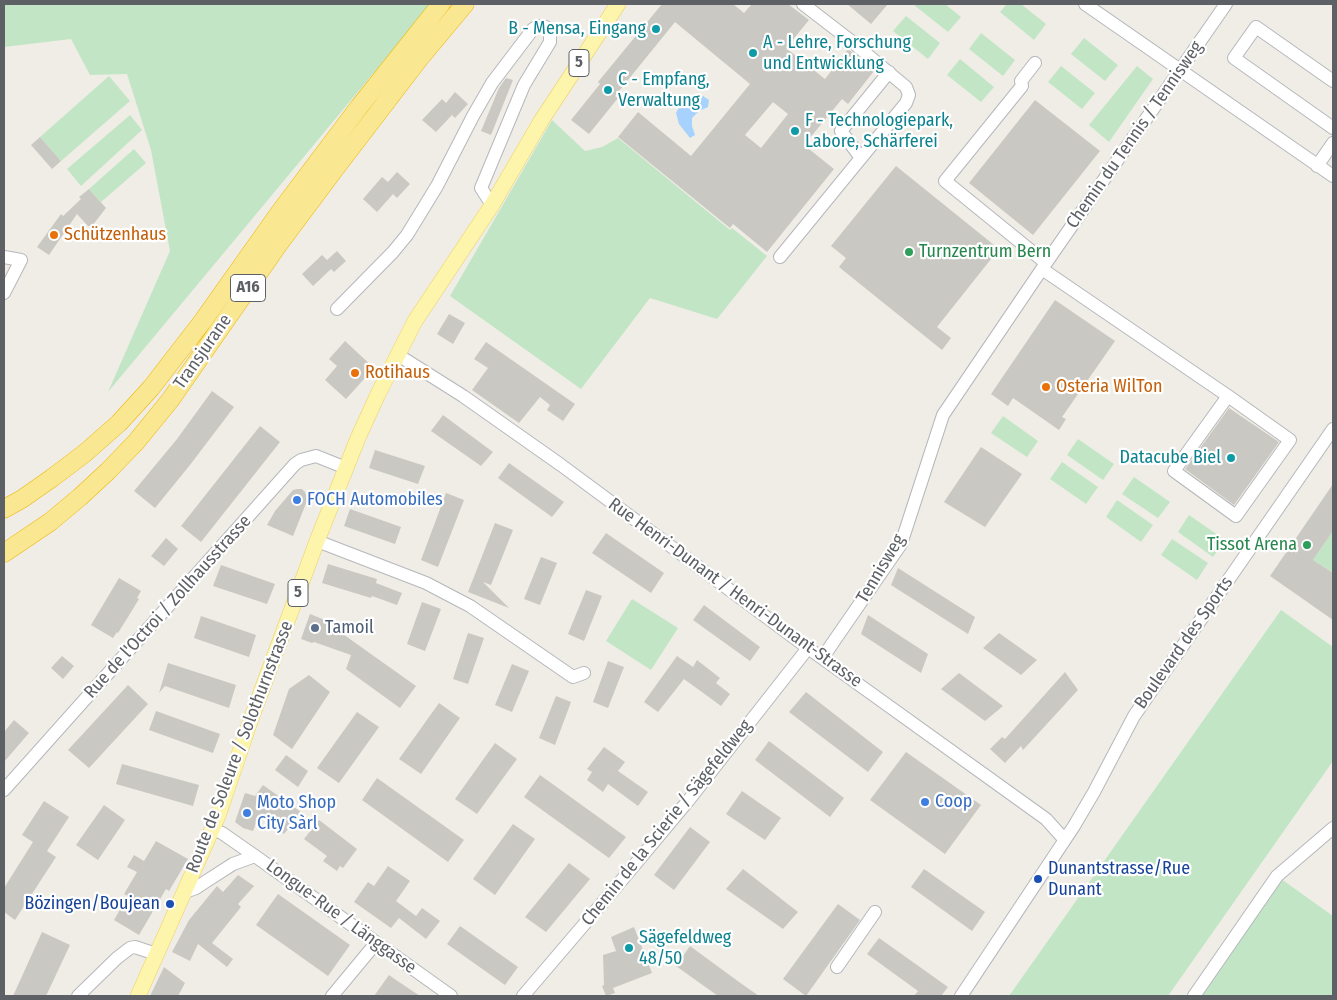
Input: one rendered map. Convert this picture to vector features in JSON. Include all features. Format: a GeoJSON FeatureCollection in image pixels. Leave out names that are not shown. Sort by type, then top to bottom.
{"type":"FeatureCollection","features":[{"type":"Feature","properties":{"kind":"highway","name":"Transjurane"},"geometry":{"type":"LineString","coordinates":[[4,509],[22,499],[85,453],[119,423],[150,388],[202,322],[280,212],[359,107],[441,4]]}},
{"type":"Feature","properties":{"kind":"highway","name":"Transjurane"},"geometry":{"type":"LineString","coordinates":[[6,552],[50,522],[80,497],[136,442],[176,392],[278,245],[334,170],[419,59],[465,4]]}},
{"type":"Feature","properties":{"kind":"main road","name":"Route de Soleure / Solothurnstrasse"},"geometry":{"type":"LineString","coordinates":[[138,996],[212,830],[317,541],[378,394],[416,321],[492,205],[541,121],[618,4]]}},
{"type":"Feature","properties":{"kind":"street"},"geometry":{"type":"LineString","coordinates":[[780,257],[906,103],[909,95],[906,87],[889,72],[804,4]]}},
{"type":"Feature","properties":{"kind":"street"},"geometry":{"type":"LineString","coordinates":[[1085,4],[1333,176]]}},
{"type":"Feature","properties":{"kind":"street","name":"Chemin du Tennis / Tennisweg"},"geometry":{"type":"LineString","coordinates":[[943,415],[1226,4]]}},
{"type":"Feature","properties":{"kind":"street"},"geometry":{"type":"LineString","coordinates":[[337,309],[408,235],[437,186],[492,83],[534,29],[538,26],[546,27],[550,33],[550,42],[524,85],[481,188],[492,205]]}},
{"type":"Feature","properties":{"kind":"street"},"geometry":{"type":"LineString","coordinates":[[1333,81],[1256,27],[1234,58],[1333,128]]}},
{"type":"Feature","properties":{"kind":"street"},"geometry":{"type":"LineString","coordinates":[[1035,63],[1021,81],[1022,86],[945,181],[1044,266],[1228,396],[1290,440],[1236,516],[1174,471],[1228,396]]}},
{"type":"Feature","properties":{"kind":"street"},"geometry":{"type":"LineString","coordinates":[[861,158],[841,131],[889,72]]}},
{"type":"Feature","properties":{"kind":"street"},"geometry":{"type":"LineString","coordinates":[[1318,166],[1333,143]]}},
{"type":"Feature","properties":{"kind":"street"},"geometry":{"type":"LineString","coordinates":[[4,257],[21,260],[4,293]]}},
{"type":"Feature","properties":{"kind":"street","name":"Rue Henri-Dunant / Henri-Dunant-Strasse"},"geometry":{"type":"LineString","coordinates":[[398,356],[471,401],[561,465],[808,648],[1046,820],[1064,839]]}},
{"type":"Feature","properties":{"kind":"street","name":"Tennisweg"},"geometry":{"type":"LineString","coordinates":[[822,657],[901,544],[943,415]]}},
{"type":"Feature","properties":{"kind":"street","name":"Boulevard des Sports"},"geometry":{"type":"LineString","coordinates":[[961,996],[1094,792],[1134,716],[1333,429]]}},
{"type":"Feature","properties":{"kind":"street","name":"Rue de l'Octroi / Zollhausstrasse"},"geometry":{"type":"LineString","coordinates":[[4,790],[295,464],[301,460],[316,456],[346,468]]}},
{"type":"Feature","properties":{"kind":"street"},"geometry":{"type":"LineString","coordinates":[[317,541],[426,583],[470,606],[573,677],[584,673]]}},
{"type":"Feature","properties":{"kind":"street","name":"Chemin de la Scierie / Sägefeldweg"},"geometry":{"type":"LineString","coordinates":[[523,996],[682,808],[808,648]]}},
{"type":"Feature","properties":{"kind":"street"},"geometry":{"type":"LineString","coordinates":[[1194,996],[1277,876],[1333,828]]}},
{"type":"Feature","properties":{"kind":"street","name":"Longue-Rue / Länggasse"},"geometry":{"type":"LineString","coordinates":[[212,830],[222,833],[451,996]]}},
{"type":"Feature","properties":{"kind":"street","name":"Longue-Rue / Länggasse"},"geometry":{"type":"LineString","coordinates":[[185,892],[233,864],[255,856]]}},
{"type":"Feature","properties":{"kind":"street"},"geometry":{"type":"LineString","coordinates":[[837,966],[875,912]]}},
{"type":"Feature","properties":{"kind":"street"},"geometry":{"type":"LineString","coordinates":[[332,996],[376,942]]}},
{"type":"Feature","properties":{"kind":"street"},"geometry":{"type":"LineString","coordinates":[[78,996],[130,948],[135,947],[156,954]]}},
{"type":"Feature","properties":{"kind":"green space"},"geometry":{"type":"Polygon","coordinates":[[[4,4],[431,4],[108,392],[170,251],[151,150],[127,74],[90,75],[71,39],[4,47],[4,4]]]}},
{"type":"Feature","properties":{"kind":"green space"},"geometry":{"type":"Polygon","coordinates":[[[945,4],[961,17],[948,32],[914,5],[945,4]]]}},
{"type":"Feature","properties":{"kind":"green space"},"geometry":{"type":"Polygon","coordinates":[[[1007,4],[1021,4],[1046,24],[1034,40],[1000,12],[1007,4]]]}},
{"type":"Feature","properties":{"kind":"green space"},"geometry":{"type":"Polygon","coordinates":[[[906,16],[940,43],[928,59],[893,31],[906,16]]]}},
{"type":"Feature","properties":{"kind":"green space"},"geometry":{"type":"Polygon","coordinates":[[[981,33],[1015,60],[1003,76],[969,49],[981,33]]]}},
{"type":"Feature","properties":{"kind":"green space"},"geometry":{"type":"Polygon","coordinates":[[[1084,38],[1118,65],[1105,81],[1071,54],[1084,38]]]}},
{"type":"Feature","properties":{"kind":"green space"},"geometry":{"type":"Polygon","coordinates":[[[960,59],[994,87],[981,102],[947,75],[960,59]]]}},
{"type":"Feature","properties":{"kind":"green space"},"geometry":{"type":"Polygon","coordinates":[[[1061,66],[1095,93],[1082,109],[1048,82],[1061,66]]]}},
{"type":"Feature","properties":{"kind":"green space"},"geometry":{"type":"Polygon","coordinates":[[[1137,66],[1153,79],[1109,142],[1089,125],[1137,66]]]}},
{"type":"Feature","properties":{"kind":"green space"},"geometry":{"type":"Polygon","coordinates":[[[109,76],[130,101],[61,161],[40,137],[109,76]]]}},
{"type":"Feature","properties":{"kind":"green space"},"geometry":{"type":"Polygon","coordinates":[[[130,115],[142,130],[81,186],[67,169],[130,115]]]}},
{"type":"Feature","properties":{"kind":"green space"},"geometry":{"type":"Polygon","coordinates":[[[552,120],[585,151],[602,147],[618,138],[730,230],[732,228],[767,256],[717,319],[650,298],[581,389],[450,296],[552,120]]]}},
{"type":"Feature","properties":{"kind":"green space"},"geometry":{"type":"Polygon","coordinates":[[[134,149],[146,163],[101,202],[89,189],[134,149]]]}},
{"type":"Feature","properties":{"kind":"green space"},"geometry":{"type":"Polygon","coordinates":[[[1003,416],[1038,441],[1027,457],[991,433],[1003,416]]]}},
{"type":"Feature","properties":{"kind":"green space"},"geometry":{"type":"Polygon","coordinates":[[[1078,439],[1114,464],[1103,480],[1067,455],[1078,439]]]}},
{"type":"Feature","properties":{"kind":"green space"},"geometry":{"type":"Polygon","coordinates":[[[1062,462],[1098,487],[1086,504],[1050,479],[1062,462]]]}},
{"type":"Feature","properties":{"kind":"green space"},"geometry":{"type":"Polygon","coordinates":[[[1134,477],[1170,502],[1158,518],[1122,494],[1134,477]]]}},
{"type":"Feature","properties":{"kind":"green space"},"geometry":{"type":"Polygon","coordinates":[[[1117,500],[1153,525],[1141,542],[1106,517],[1117,500]]]}},
{"type":"Feature","properties":{"kind":"green space"},"geometry":{"type":"Polygon","coordinates":[[[1189,515],[1225,540],[1213,557],[1178,532],[1189,515]]]}},
{"type":"Feature","properties":{"kind":"green space"},"geometry":{"type":"Polygon","coordinates":[[[1333,531],[1333,573],[1313,560],[1333,531]]]}},
{"type":"Feature","properties":{"kind":"green space"},"geometry":{"type":"Polygon","coordinates":[[[1172,539],[1208,563],[1197,580],[1161,555],[1172,539]]]}},
{"type":"Feature","properties":{"kind":"green space"},"geometry":{"type":"Polygon","coordinates":[[[632,599],[678,628],[651,670],[606,641],[632,599]]]}},
{"type":"Feature","properties":{"kind":"green space"},"geometry":{"type":"Polygon","coordinates":[[[1281,610],[1333,647],[1333,761],[1168,996],[1009,996],[1281,610]]]}},
{"type":"Feature","properties":{"kind":"green space"},"geometry":{"type":"Polygon","coordinates":[[[1277,876],[1333,916],[1333,996],[1194,996],[1277,876]]]}},
{"type":"Feature","properties":{"kind":"water"},"geometry":{"type":"Polygon","coordinates":[[[703,96],[709,100],[708,107],[699,111],[692,118],[695,135],[690,138],[679,124],[676,113],[685,102],[703,96]]]}},
{"type":"Feature","properties":{"kind":"building"},"geometry":{"type":"Polygon","coordinates":[[[662,4],[733,4],[744,13],[752,4],[788,4],[809,20],[786,48],[825,79],[848,49],[874,71],[848,104],[842,99],[804,145],[834,169],[767,252],[733,224],[730,228],[618,137],[638,112],[691,156],[750,84],[675,22],[615,96],[618,98],[589,134],[571,120],[600,84],[598,82],[662,4]],[[773,102],[745,135],[761,148],[788,114],[773,102]]]}},
{"type":"Feature","properties":{"kind":"building"},"geometry":{"type":"Polygon","coordinates":[[[847,4],[888,4],[871,24],[847,4]]]}},
{"type":"Feature","properties":{"kind":"building"},"geometry":{"type":"Polygon","coordinates":[[[506,78],[513,80],[491,135],[481,131],[499,88],[506,78]]]}},
{"type":"Feature","properties":{"kind":"building"},"geometry":{"type":"Polygon","coordinates":[[[455,92],[468,104],[455,118],[452,115],[436,132],[422,120],[442,99],[446,103],[455,92]]]}},
{"type":"Feature","properties":{"kind":"building"},"geometry":{"type":"Polygon","coordinates":[[[1035,100],[1100,151],[1033,235],[969,183],[1035,100]]]}},
{"type":"Feature","properties":{"kind":"building"},"geometry":{"type":"Polygon","coordinates":[[[40,137],[61,161],[52,169],[31,145],[40,137]]]}},
{"type":"Feature","properties":{"kind":"building","name":"Turnzentrum Bern"},"geometry":{"type":"Polygon","coordinates":[[[896,166],[999,249],[937,327],[951,338],[942,350],[839,267],[846,258],[831,246],[896,166]]]}},
{"type":"Feature","properties":{"kind":"building"},"geometry":{"type":"Polygon","coordinates":[[[397,172],[410,184],[397,198],[393,194],[377,212],[363,199],[382,177],[388,182],[397,172]]]}},
{"type":"Feature","properties":{"kind":"building"},"geometry":{"type":"Polygon","coordinates":[[[89,189],[106,208],[92,226],[88,226],[77,214],[49,255],[37,247],[61,214],[63,216],[81,199],[79,197],[89,189]]]}},
{"type":"Feature","properties":{"kind":"building"},"geometry":{"type":"Polygon","coordinates":[[[337,251],[346,261],[334,272],[331,269],[313,286],[302,274],[322,255],[327,260],[337,251]]]}},
{"type":"Feature","properties":{"kind":"building"},"geometry":{"type":"Polygon","coordinates":[[[1055,300],[1115,341],[1062,417],[1066,419],[1059,430],[1013,398],[1008,406],[991,394],[1055,300]]]}},
{"type":"Feature","properties":{"kind":"building"},"geometry":{"type":"Polygon","coordinates":[[[449,314],[465,323],[453,344],[437,334],[449,314]]]}},
{"type":"Feature","properties":{"kind":"building"},"geometry":{"type":"Polygon","coordinates":[[[345,341],[374,368],[346,399],[325,380],[337,366],[329,359],[345,341]]]}},
{"type":"Feature","properties":{"kind":"building"},"geometry":{"type":"Polygon","coordinates":[[[486,342],[575,404],[563,421],[547,410],[550,405],[540,397],[519,423],[472,390],[488,368],[474,359],[486,342]]]}},
{"type":"Feature","properties":{"kind":"building"},"geometry":{"type":"Polygon","coordinates":[[[212,391],[234,407],[155,508],[134,491],[177,439],[212,391]]]}},
{"type":"Feature","properties":{"kind":"building","name":"Datacube Biel"},"geometry":{"type":"Polygon","coordinates":[[[1229,408],[1279,442],[1234,505],[1185,469],[1229,408]]]}},
{"type":"Feature","properties":{"kind":"building"},"geometry":{"type":"Polygon","coordinates":[[[443,415],[493,452],[481,466],[431,431],[443,415]]]}},
{"type":"Feature","properties":{"kind":"building"},"geometry":{"type":"Polygon","coordinates":[[[260,426],[280,442],[201,542],[181,526],[260,426]]]}},
{"type":"Feature","properties":{"kind":"building"},"geometry":{"type":"Polygon","coordinates":[[[981,447],[1022,474],[985,527],[944,502],[981,447]]]}},
{"type":"Feature","properties":{"kind":"building"},"geometry":{"type":"Polygon","coordinates":[[[375,450],[425,466],[418,484],[369,468],[375,450]]]}},
{"type":"Feature","properties":{"kind":"building"},"geometry":{"type":"Polygon","coordinates":[[[509,463],[564,502],[552,517],[498,478],[509,463]]]}},
{"type":"Feature","properties":{"kind":"building","name":"Tissot Arena"},"geometry":{"type":"Polygon","coordinates":[[[1333,484],[1333,531],[1313,560],[1333,573],[1333,620],[1270,576],[1333,484]]]}},
{"type":"Feature","properties":{"kind":"building"},"geometry":{"type":"Polygon","coordinates":[[[302,489],[305,492],[307,501],[293,536],[267,525],[275,511],[293,490],[302,489]]]}},
{"type":"Feature","properties":{"kind":"building"},"geometry":{"type":"Polygon","coordinates":[[[446,493],[464,500],[438,567],[421,560],[446,493]]]}},
{"type":"Feature","properties":{"kind":"building"},"geometry":{"type":"Polygon","coordinates":[[[350,509],[401,527],[395,544],[344,526],[350,509]]]}},
{"type":"Feature","properties":{"kind":"building"},"geometry":{"type":"Polygon","coordinates":[[[495,523],[513,530],[491,585],[483,582],[509,608],[468,592],[495,523]]]}},
{"type":"Feature","properties":{"kind":"building"},"geometry":{"type":"Polygon","coordinates":[[[606,533],[664,573],[651,593],[592,553],[606,533]]]}},
{"type":"Feature","properties":{"kind":"building"},"geometry":{"type":"Polygon","coordinates":[[[166,538],[178,549],[164,566],[151,556],[166,538]]]}},
{"type":"Feature","properties":{"kind":"building"},"geometry":{"type":"Polygon","coordinates":[[[541,557],[557,563],[540,605],[524,599],[541,557]]]}},
{"type":"Feature","properties":{"kind":"building"},"geometry":{"type":"Polygon","coordinates":[[[328,564],[377,579],[376,583],[402,593],[397,605],[372,596],[371,598],[322,583],[328,564]]]}},
{"type":"Feature","properties":{"kind":"building"},"geometry":{"type":"Polygon","coordinates":[[[221,565],[275,584],[267,604],[213,586],[221,565]]]}},
{"type":"Feature","properties":{"kind":"building"},"geometry":{"type":"Polygon","coordinates":[[[898,568],[975,617],[968,634],[891,585],[898,568]]]}},
{"type":"Feature","properties":{"kind":"building"},"geometry":{"type":"Polygon","coordinates":[[[119,578],[141,591],[137,598],[139,599],[113,638],[91,625],[119,578]]]}},
{"type":"Feature","properties":{"kind":"building"},"geometry":{"type":"Polygon","coordinates":[[[586,590],[602,596],[584,641],[568,634],[586,590]]]}},
{"type":"Feature","properties":{"kind":"building"},"geometry":{"type":"Polygon","coordinates":[[[422,602],[441,609],[425,651],[407,644],[422,602]]]}},
{"type":"Feature","properties":{"kind":"building"},"geometry":{"type":"Polygon","coordinates":[[[704,605],[760,647],[750,661],[693,620],[704,605]]]}},
{"type":"Feature","properties":{"kind":"building"},"geometry":{"type":"Polygon","coordinates":[[[310,614],[342,627],[340,632],[416,686],[400,708],[346,669],[351,655],[301,639],[310,614]]]}},
{"type":"Feature","properties":{"kind":"building"},"geometry":{"type":"Polygon","coordinates":[[[868,615],[928,654],[921,673],[861,634],[868,615]]]}},
{"type":"Feature","properties":{"kind":"building"},"geometry":{"type":"Polygon","coordinates":[[[201,616],[256,635],[249,657],[194,638],[201,616]]]}},
{"type":"Feature","properties":{"kind":"building"},"geometry":{"type":"Polygon","coordinates":[[[468,633],[484,638],[468,684],[453,679],[468,633]]]}},
{"type":"Feature","properties":{"kind":"building"},"geometry":{"type":"Polygon","coordinates":[[[999,633],[1037,660],[1021,675],[983,648],[999,633]]]}},
{"type":"Feature","properties":{"kind":"building"},"geometry":{"type":"Polygon","coordinates":[[[62,656],[74,666],[63,679],[51,668],[62,656]]]}},
{"type":"Feature","properties":{"kind":"building"},"geometry":{"type":"Polygon","coordinates":[[[677,656],[693,667],[697,660],[720,678],[716,683],[730,694],[721,706],[684,679],[658,712],[644,702],[677,656]]]}},
{"type":"Feature","properties":{"kind":"building"},"geometry":{"type":"Polygon","coordinates":[[[608,661],[624,667],[608,708],[593,702],[608,661]]]}},
{"type":"Feature","properties":{"kind":"building"},"geometry":{"type":"Polygon","coordinates":[[[168,663],[236,685],[229,708],[165,686],[159,693],[168,663]]]}},
{"type":"Feature","properties":{"kind":"building"},"geometry":{"type":"Polygon","coordinates":[[[512,664],[529,671],[512,712],[495,705],[512,664]]]}},
{"type":"Feature","properties":{"kind":"building"},"geometry":{"type":"Polygon","coordinates":[[[1065,672],[1078,690],[1023,750],[1021,746],[1005,763],[990,749],[1002,737],[1005,739],[1065,672]]]}},
{"type":"Feature","properties":{"kind":"building"},"geometry":{"type":"Polygon","coordinates":[[[959,673],[1003,706],[985,721],[941,689],[959,673]]]}},
{"type":"Feature","properties":{"kind":"building"},"geometry":{"type":"Polygon","coordinates":[[[309,675],[330,692],[292,749],[273,735],[289,689],[309,675]]]}},
{"type":"Feature","properties":{"kind":"building"},"geometry":{"type":"Polygon","coordinates":[[[128,685],[148,704],[89,768],[68,750],[128,685]]]}},
{"type":"Feature","properties":{"kind":"building"},"geometry":{"type":"Polygon","coordinates":[[[806,692],[883,752],[868,772],[789,712],[806,692]]]}},
{"type":"Feature","properties":{"kind":"building"},"geometry":{"type":"Polygon","coordinates":[[[556,696],[571,702],[555,745],[539,738],[556,696]]]}},
{"type":"Feature","properties":{"kind":"building"},"geometry":{"type":"Polygon","coordinates":[[[439,703],[460,718],[421,774],[399,759],[439,703]]]}},
{"type":"Feature","properties":{"kind":"building"},"geometry":{"type":"Polygon","coordinates":[[[156,711],[220,734],[213,753],[149,730],[156,711]]]}},
{"type":"Feature","properties":{"kind":"building"},"geometry":{"type":"Polygon","coordinates":[[[357,712],[379,727],[339,783],[317,768],[357,712]]]}},
{"type":"Feature","properties":{"kind":"building"},"geometry":{"type":"Polygon","coordinates":[[[14,720],[29,733],[4,762],[4,732],[14,720]]]}},
{"type":"Feature","properties":{"kind":"building"},"geometry":{"type":"Polygon","coordinates":[[[769,741],[844,798],[830,817],[755,760],[769,741]]]}},
{"type":"Feature","properties":{"kind":"building"},"geometry":{"type":"Polygon","coordinates":[[[495,743],[517,759],[477,814],[455,799],[495,743]]]}},
{"type":"Feature","properties":{"kind":"building"},"geometry":{"type":"Polygon","coordinates":[[[604,747],[625,762],[618,771],[648,792],[638,806],[608,784],[603,792],[587,780],[592,772],[587,769],[604,747]]]}},
{"type":"Feature","properties":{"kind":"building","name":"Coop"},"geometry":{"type":"Polygon","coordinates":[[[906,752],[981,805],[945,854],[870,800],[906,752]]]}},
{"type":"Feature","properties":{"kind":"building"},"geometry":{"type":"Polygon","coordinates":[[[286,755],[308,771],[298,787],[275,770],[286,755]]]}},
{"type":"Feature","properties":{"kind":"building"},"geometry":{"type":"Polygon","coordinates":[[[122,764],[199,785],[193,806],[116,784],[122,764]]]}},
{"type":"Feature","properties":{"kind":"building"},"geometry":{"type":"Polygon","coordinates":[[[540,775],[626,837],[609,858],[524,797],[540,775]]]}},
{"type":"Feature","properties":{"kind":"building"},"geometry":{"type":"Polygon","coordinates":[[[377,778],[464,840],[448,862],[362,800],[377,778]]]}},
{"type":"Feature","properties":{"kind":"building"},"geometry":{"type":"Polygon","coordinates":[[[263,785],[301,812],[284,834],[259,815],[253,831],[243,828],[235,822],[245,793],[255,796],[263,785]]]}},
{"type":"Feature","properties":{"kind":"building"},"geometry":{"type":"Polygon","coordinates":[[[742,791],[781,818],[765,840],[726,814],[742,791]]]}},
{"type":"Feature","properties":{"kind":"building"},"geometry":{"type":"Polygon","coordinates":[[[44,801],[69,817],[47,851],[56,857],[15,920],[4,912],[4,888],[33,842],[22,835],[44,801]]]}},
{"type":"Feature","properties":{"kind":"building"},"geometry":{"type":"Polygon","coordinates":[[[104,805],[125,820],[98,860],[76,845],[104,805]]]}},
{"type":"Feature","properties":{"kind":"building"},"geometry":{"type":"Polygon","coordinates":[[[319,820],[357,849],[343,868],[340,866],[337,871],[323,861],[327,856],[304,839],[319,820]]]}},
{"type":"Feature","properties":{"kind":"building"},"geometry":{"type":"Polygon","coordinates":[[[513,824],[535,839],[495,895],[473,879],[513,824]]]}},
{"type":"Feature","properties":{"kind":"building"},"geometry":{"type":"Polygon","coordinates":[[[690,827],[710,842],[674,890],[654,875],[690,827]]]}},
{"type":"Feature","properties":{"kind":"building"},"geometry":{"type":"Polygon","coordinates":[[[156,841],[188,859],[169,891],[166,889],[139,935],[114,920],[128,896],[124,894],[137,872],[127,867],[134,855],[144,861],[156,841]]]}},
{"type":"Feature","properties":{"kind":"building"},"geometry":{"type":"Polygon","coordinates":[[[569,863],[590,879],[546,932],[525,917],[569,863]]]}},
{"type":"Feature","properties":{"kind":"building"},"geometry":{"type":"Polygon","coordinates":[[[388,866],[410,881],[396,901],[416,916],[422,908],[440,921],[426,939],[399,918],[391,928],[354,902],[368,882],[374,886],[388,866]]]}},
{"type":"Feature","properties":{"kind":"building"},"geometry":{"type":"Polygon","coordinates":[[[743,869],[798,912],[783,929],[726,889],[743,869]]]}},
{"type":"Feature","properties":{"kind":"building"},"geometry":{"type":"Polygon","coordinates":[[[924,869],[985,912],[972,931],[911,887],[924,869]]]}},
{"type":"Feature","properties":{"kind":"building"},"geometry":{"type":"Polygon","coordinates":[[[238,875],[254,886],[238,904],[241,907],[212,943],[233,959],[227,967],[198,944],[190,961],[172,952],[189,920],[217,886],[223,892],[238,875]]]}},
{"type":"Feature","properties":{"kind":"building"},"geometry":{"type":"Polygon","coordinates":[[[278,894],[350,945],[328,976],[256,925],[278,894]]]}},
{"type":"Feature","properties":{"kind":"building"},"geometry":{"type":"Polygon","coordinates":[[[838,904],[860,920],[806,996],[783,979],[838,904]]]}},
{"type":"Feature","properties":{"kind":"building"},"geometry":{"type":"Polygon","coordinates":[[[460,926],[518,967],[505,985],[447,944],[460,926]]]}},
{"type":"Feature","properties":{"kind":"building","name":"Sägefeldweg 48/50"},"geometry":{"type":"Polygon","coordinates":[[[634,927],[652,973],[613,988],[615,993],[606,996],[602,986],[604,985],[603,955],[616,951],[611,937],[634,927]]]}},
{"type":"Feature","properties":{"kind":"building"},"geometry":{"type":"Polygon","coordinates":[[[42,932],[70,945],[46,996],[13,996],[42,932]]]}},
{"type":"Feature","properties":{"kind":"building"},"geometry":{"type":"Polygon","coordinates":[[[879,938],[948,987],[941,996],[914,996],[918,991],[867,954],[879,938]]]}},
{"type":"Feature","properties":{"kind":"building"},"geometry":{"type":"Polygon","coordinates":[[[690,946],[759,996],[718,996],[676,966],[690,946]]]}},
{"type":"Feature","properties":{"kind":"building"},"geometry":{"type":"Polygon","coordinates":[[[164,967],[185,983],[178,996],[150,996],[164,967]]]}},
{"type":"Feature","properties":{"kind":"building"},"geometry":{"type":"Polygon","coordinates":[[[389,975],[396,980],[420,996],[374,996],[389,975]]]}},
{"type":"Feature","properties":{"kind":"place","name":"B - Mensa, Eingang"},"geometry":{"type":"Point","coordinates":[656,29]}},
{"type":"Feature","properties":{"kind":"place","name":"A - Lehre, Forschung und Entwicklung"},"geometry":{"type":"Point","coordinates":[753,53]}},
{"type":"Feature","properties":{"kind":"place","name":"C - Empfang, Verwaltung"},"geometry":{"type":"Point","coordinates":[608,90]}},
{"type":"Feature","properties":{"kind":"place","name":"F - Technologiepark, Labore, Schärferei"},"geometry":{"type":"Point","coordinates":[795,131]}},
{"type":"Feature","properties":{"kind":"place","name":"Schützenhaus"},"geometry":{"type":"Point","coordinates":[54,235]}},
{"type":"Feature","properties":{"kind":"place","name":"Turnzentrum Bern"},"geometry":{"type":"Point","coordinates":[909,252]}},
{"type":"Feature","properties":{"kind":"place","name":"Rotihaus"},"geometry":{"type":"Point","coordinates":[355,373]}},
{"type":"Feature","properties":{"kind":"place","name":"Osteria WilTon"},"geometry":{"type":"Point","coordinates":[1046,387]}},
{"type":"Feature","properties":{"kind":"place","name":"Datacube Biel"},"geometry":{"type":"Point","coordinates":[1231,458]}},
{"type":"Feature","properties":{"kind":"place","name":"FOCH Automobiles"},"geometry":{"type":"Point","coordinates":[297,500]}},
{"type":"Feature","properties":{"kind":"place","name":"Tissot Arena"},"geometry":{"type":"Point","coordinates":[1307,545]}},
{"type":"Feature","properties":{"kind":"place","name":"Tamoil"},"geometry":{"type":"Point","coordinates":[315,628]}},
{"type":"Feature","properties":{"kind":"place","name":"Coop"},"geometry":{"type":"Point","coordinates":[925,802]}},
{"type":"Feature","properties":{"kind":"place","name":"Moto Shop City Sàrl"},"geometry":{"type":"Point","coordinates":[247,813]}},
{"type":"Feature","properties":{"kind":"place","name":"Dunantstrasse/Rue Dunant"},"geometry":{"type":"Point","coordinates":[1038,879]}},
{"type":"Feature","properties":{"kind":"place","name":"Bözingen/Boujean"},"geometry":{"type":"Point","coordinates":[170,904]}},
{"type":"Feature","properties":{"kind":"place","name":"Sägefeldweg 48/50"},"geometry":{"type":"Point","coordinates":[629,948]}}]}
